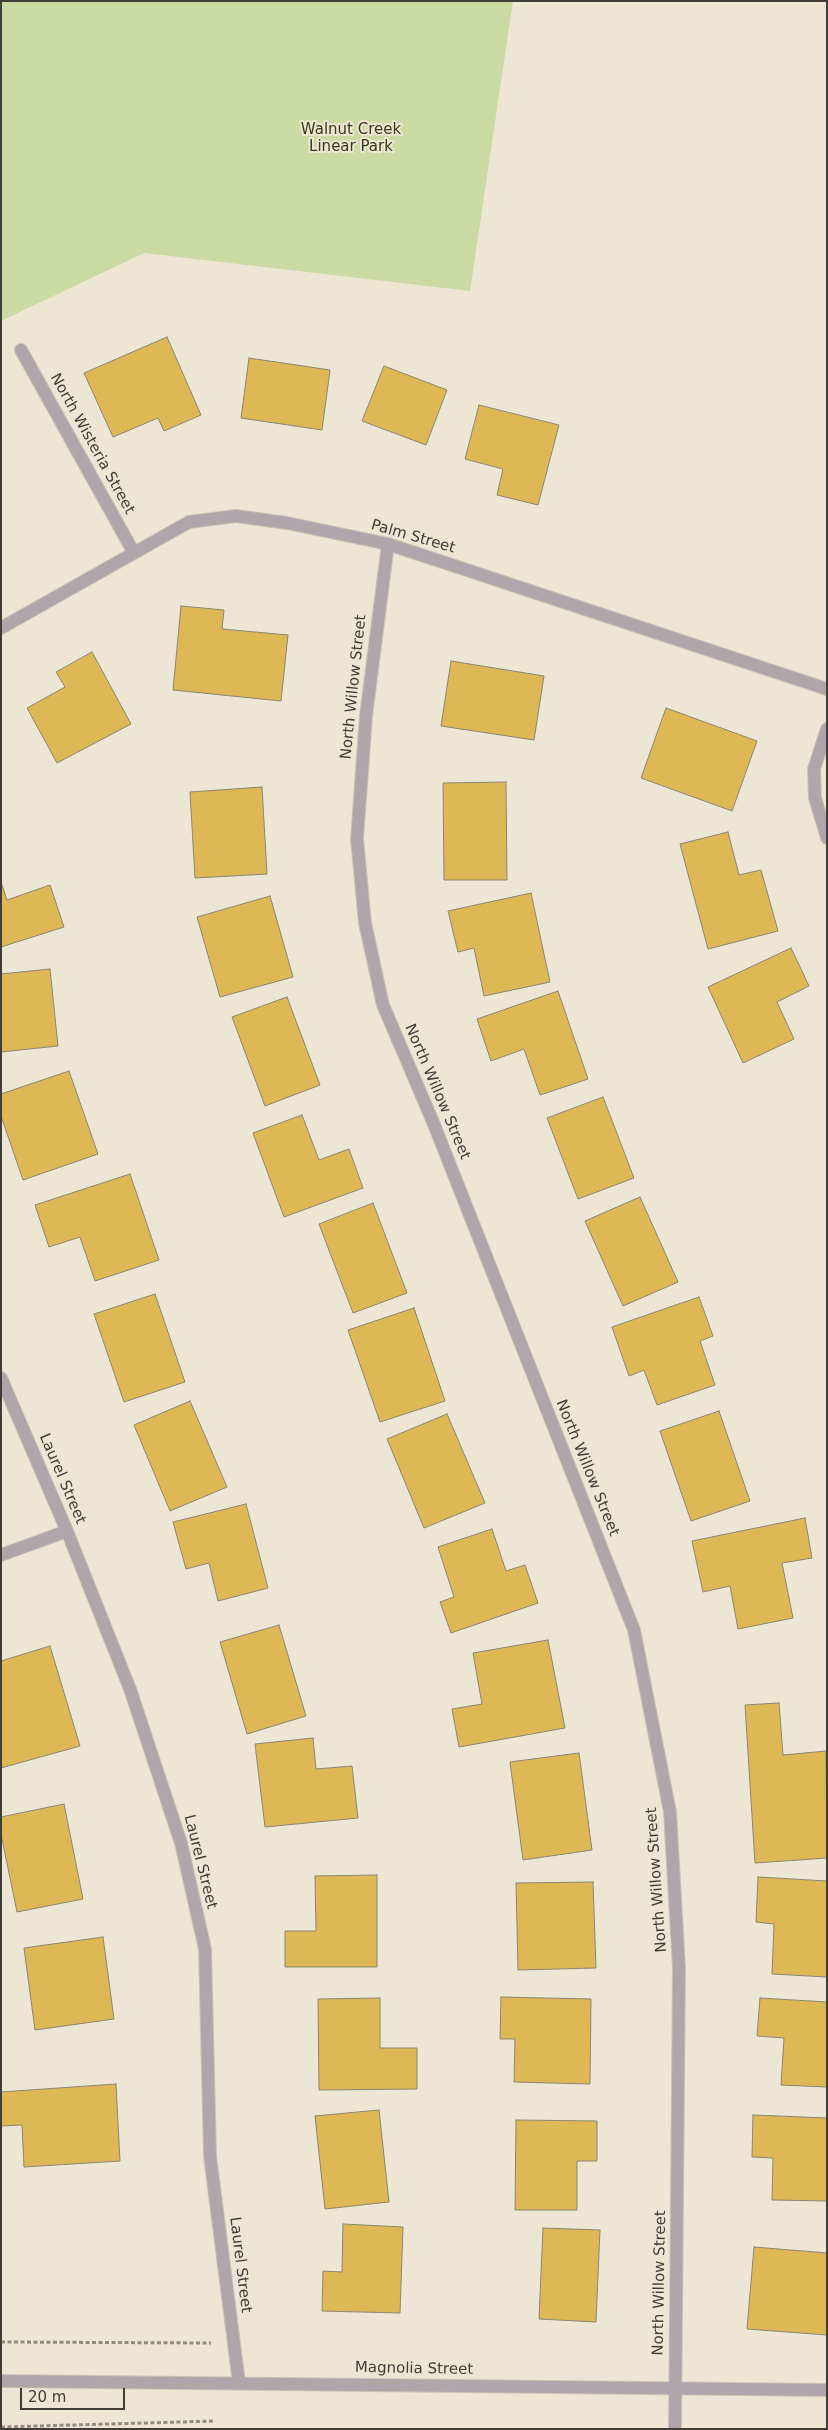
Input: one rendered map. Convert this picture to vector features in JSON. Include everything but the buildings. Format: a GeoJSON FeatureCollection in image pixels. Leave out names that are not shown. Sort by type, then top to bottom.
{"type":"FeatureCollection","features":[{"type":"Feature","properties":{"kind":"street","name":"North Wisteria Street"},"geometry":{"type":"LineString","coordinates":[[21,350],[134,553]]}},
{"type":"Feature","properties":{"kind":"street","name":"Palm Street"},"geometry":{"type":"LineString","coordinates":[[1,628],[189,522],[236,516],[287,523],[388,544],[827,689]]}},
{"type":"Feature","properties":{"kind":"street","name":"North Willow Street"},"geometry":{"type":"LineString","coordinates":[[388,544],[367,706],[357,839],[365,923],[383,1006],[433,1122],[634,1630],[670,1812],[679,1968],[675,2429]]}},
{"type":"Feature","properties":{"kind":"street"},"geometry":{"type":"LineString","coordinates":[[827,729],[814,769],[815,798],[827,838]]}},
{"type":"Feature","properties":{"kind":"street","name":"Laurel Street"},"geometry":{"type":"LineString","coordinates":[[1,1378],[67,1531],[130,1689],[181,1842],[205,1949],[210,2156],[239,2383]]}},
{"type":"Feature","properties":{"kind":"street"},"geometry":{"type":"LineString","coordinates":[[1,1555],[67,1531]]}},
{"type":"Feature","properties":{"kind":"street","name":"Magnolia Street"},"geometry":{"type":"LineString","coordinates":[[1,2381],[827,2390]]}},
{"type":"Feature","properties":{"kind":"path"},"geometry":{"type":"LineString","coordinates":[[1,2342],[233,2344]]}},
{"type":"Feature","properties":{"kind":"path"},"geometry":{"type":"LineString","coordinates":[[1,2427],[215,2421]]}},
{"type":"Feature","properties":{"kind":"green space","name":"Walnut Creek Linear Park"},"geometry":{"type":"Polygon","coordinates":[[[1,1],[513,1],[470,291],[144,253],[1,321],[1,1]]]}}]}
